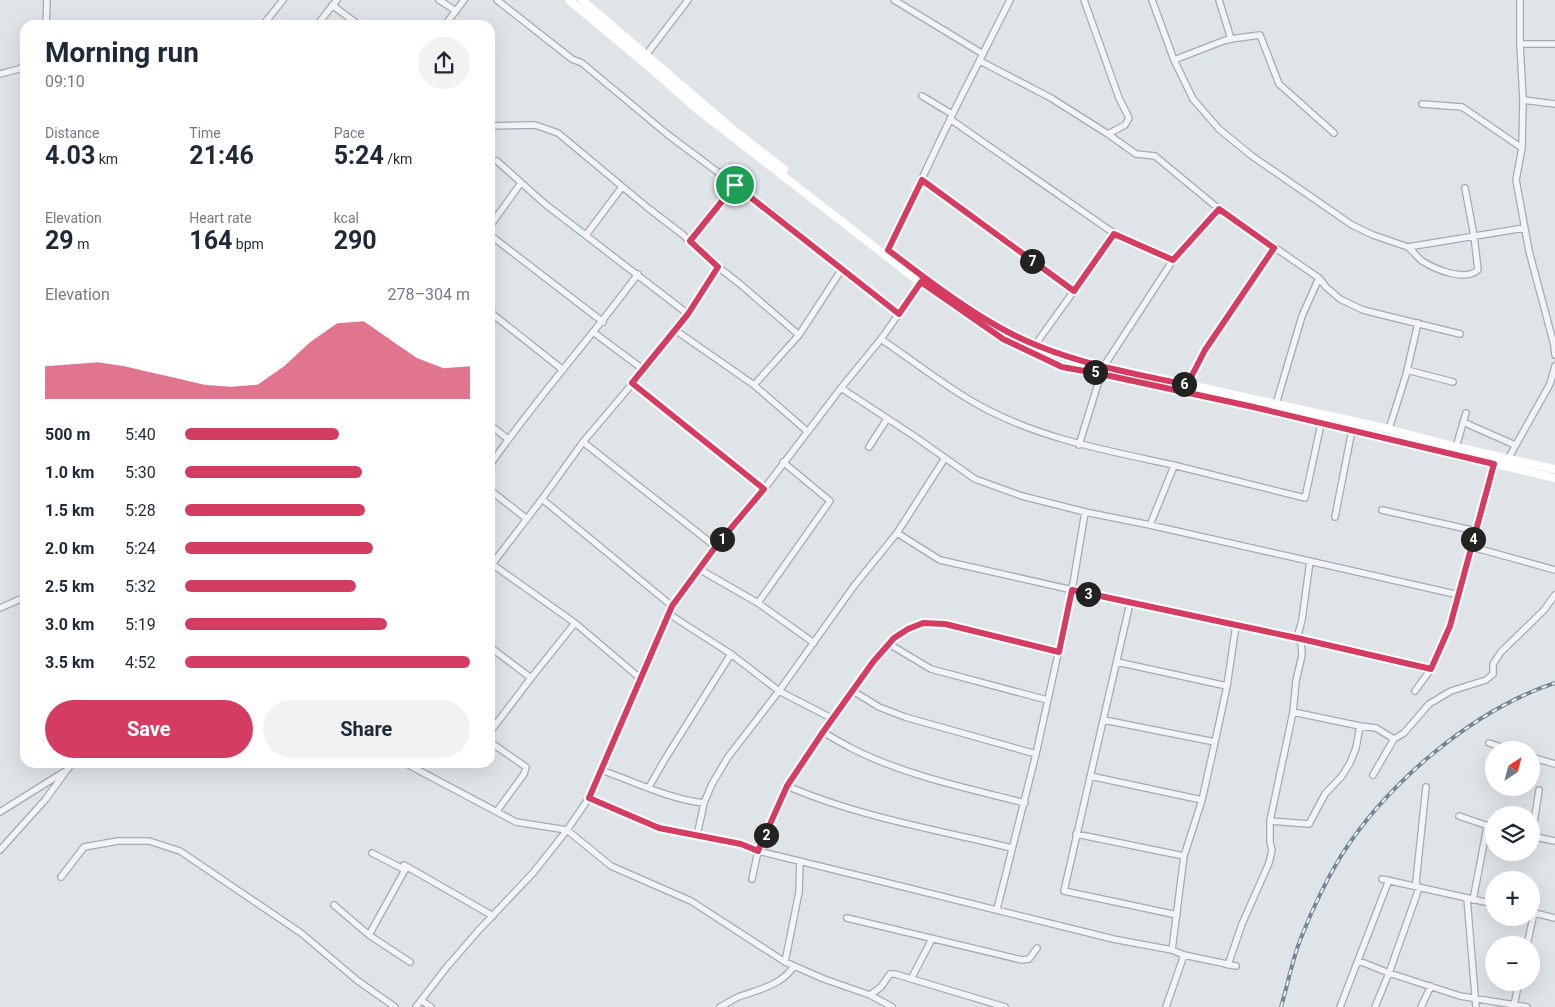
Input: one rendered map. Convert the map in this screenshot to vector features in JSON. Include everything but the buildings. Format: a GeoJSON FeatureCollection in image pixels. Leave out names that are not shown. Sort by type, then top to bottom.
{"type":"FeatureCollection","features":[{"type":"Feature","properties":{"kind":"street"},"geometry":{"type":"LineString","coordinates":[[46,20],[47,0]]}},
{"type":"Feature","properties":{"kind":"street"},"geometry":{"type":"LineString","coordinates":[[268,20],[283,0]]}},
{"type":"Feature","properties":{"kind":"street"},"geometry":{"type":"LineString","coordinates":[[439,0],[456,11]]}},
{"type":"Feature","properties":{"kind":"street"},"geometry":{"type":"LineString","coordinates":[[449,20],[464,0]]}},
{"type":"Feature","properties":{"kind":"street"},"geometry":{"type":"LineString","coordinates":[[497,0],[572,59],[582,63],[667,134],[899,314]]}},
{"type":"Feature","properties":{"kind":"street"},"geometry":{"type":"LineString","coordinates":[[569,0],[698,110],[1003,339],[1062,367],[1103,370],[1187,385],[1389,429],[1456,447],[1555,469]]}},
{"type":"Feature","properties":{"kind":"street"},"geometry":{"type":"LineString","coordinates":[[582,0],[736,132],[888,250],[923,280],[990,322],[1036,345],[1103,370],[1320,424],[1555,478]]}},
{"type":"Feature","properties":{"kind":"street"},"geometry":{"type":"LineString","coordinates":[[646,55],[688,0]]}},
{"type":"Feature","properties":{"kind":"street"},"geometry":{"type":"LineString","coordinates":[[894,0],[983,54]]}},
{"type":"Feature","properties":{"kind":"street"},"geometry":{"type":"LineString","coordinates":[[888,250],[950,119],[1010,0]]}},
{"type":"Feature","properties":{"kind":"street"},"geometry":{"type":"LineString","coordinates":[[1084,0],[1119,98],[1129,118],[1125,125],[1108,134]]}},
{"type":"Feature","properties":{"kind":"street"},"geometry":{"type":"LineString","coordinates":[[1152,0],[1174,60],[1193,99],[1219,129],[1252,156],[1352,225],[1373,235],[1408,247],[1422,261],[1455,275],[1471,274],[1478,270],[1465,188]]}},
{"type":"Feature","properties":{"kind":"street"},"geometry":{"type":"LineString","coordinates":[[1219,0],[1231,39]]}},
{"type":"Feature","properties":{"kind":"street"},"geometry":{"type":"LineString","coordinates":[[1520,0],[1523,100],[1522,148],[1516,180],[1524,228],[1555,355]]}},
{"type":"Feature","properties":{"kind":"street"},"geometry":{"type":"LineString","coordinates":[[321,20],[334,3],[353,20]]}},
{"type":"Feature","properties":{"kind":"street"},"geometry":{"type":"LineString","coordinates":[[1174,60],[1231,39],[1260,35],[1279,84],[1334,133]]}},
{"type":"Feature","properties":{"kind":"street"},"geometry":{"type":"LineString","coordinates":[[1520,44],[1555,44]]}},
{"type":"Feature","properties":{"kind":"street"},"geometry":{"type":"LineString","coordinates":[[980,61],[1051,98],[1136,154],[1155,156],[1219,209],[1319,278],[1340,299],[1363,310],[1460,334]]}},
{"type":"Feature","properties":{"kind":"street"},"geometry":{"type":"LineString","coordinates":[[0,74],[20,68]]}},
{"type":"Feature","properties":{"kind":"street"},"geometry":{"type":"LineString","coordinates":[[922,96],[952,114],[950,119]]}},
{"type":"Feature","properties":{"kind":"street"},"geometry":{"type":"LineString","coordinates":[[1523,100],[1555,104]]}},
{"type":"Feature","properties":{"kind":"street"},"geometry":{"type":"LineString","coordinates":[[1422,104],[1462,107],[1522,148]]}},
{"type":"Feature","properties":{"kind":"street"},"geometry":{"type":"LineString","coordinates":[[950,119],[1114,234],[1173,260]]}},
{"type":"Feature","properties":{"kind":"street"},"geometry":{"type":"LineString","coordinates":[[495,126],[535,125],[558,134],[690,241],[799,335]]}},
{"type":"Feature","properties":{"kind":"street"},"geometry":{"type":"LineString","coordinates":[[497,161],[545,204],[688,314]]}},
{"type":"Feature","properties":{"kind":"street"},"geometry":{"type":"LineString","coordinates":[[922,180],[1074,291]]}},
{"type":"Feature","properties":{"kind":"street"},"geometry":{"type":"LineString","coordinates":[[495,219],[522,183]]}},
{"type":"Feature","properties":{"kind":"street"},"geometry":{"type":"LineString","coordinates":[[690,241],[735,185]]}},
{"type":"Feature","properties":{"kind":"street"},"geometry":{"type":"LineString","coordinates":[[586,235],[622,187]]}},
{"type":"Feature","properties":{"kind":"street"},"geometry":{"type":"LineString","coordinates":[[1079,444],[1103,370],[1173,260],[1219,209]]}},
{"type":"Feature","properties":{"kind":"street"},"geometry":{"type":"LineString","coordinates":[[1408,247],[1524,228]]}},
{"type":"Feature","properties":{"kind":"street"},"geometry":{"type":"LineString","coordinates":[[1036,345],[1114,234]]}},
{"type":"Feature","properties":{"kind":"street"},"geometry":{"type":"LineString","coordinates":[[495,238],[603,322]]}},
{"type":"Feature","properties":{"kind":"street"},"geometry":{"type":"LineString","coordinates":[[1187,385],[1205,350],[1274,248]]}},
{"type":"Feature","properties":{"kind":"street"},"geometry":{"type":"LineString","coordinates":[[495,560],[542,500],[583,442],[688,314],[718,267]]}},
{"type":"Feature","properties":{"kind":"street"},"geometry":{"type":"LineString","coordinates":[[754,385],[799,335],[842,269]]}},
{"type":"Feature","properties":{"kind":"street"},"geometry":{"type":"LineString","coordinates":[[495,458],[593,332],[603,322],[638,274]]}},
{"type":"Feature","properties":{"kind":"street"},"geometry":{"type":"LineString","coordinates":[[1276,404],[1302,316],[1319,278]]}},
{"type":"Feature","properties":{"kind":"street"},"geometry":{"type":"LineString","coordinates":[[416,1007],[478,930],[533,873],[589,798],[672,606],[716,546],[764,489],[783,462],[881,339],[923,280]]}},
{"type":"Feature","properties":{"kind":"street"},"geometry":{"type":"LineString","coordinates":[[495,316],[563,370]]}},
{"type":"Feature","properties":{"kind":"street"},"geometry":{"type":"LineString","coordinates":[[1389,429],[1407,370],[1418,323]]}},
{"type":"Feature","properties":{"kind":"street"},"geometry":{"type":"LineString","coordinates":[[675,330],[754,385],[808,432]]}},
{"type":"Feature","properties":{"kind":"street"},"geometry":{"type":"LineString","coordinates":[[593,332],[644,370]]}},
{"type":"Feature","properties":{"kind":"street"},"geometry":{"type":"LineString","coordinates":[[881,339],[987,410],[1021,426],[1079,444],[1305,498],[1320,424]]}},
{"type":"Feature","properties":{"kind":"street"},"geometry":{"type":"LineString","coordinates":[[1508,459],[1550,384],[1555,366]]}},
{"type":"Feature","properties":{"kind":"street"},"geometry":{"type":"LineString","coordinates":[[1407,370],[1453,382]]}},
{"type":"Feature","properties":{"kind":"street"},"geometry":{"type":"LineString","coordinates":[[632,383],[764,489]]}},
{"type":"Feature","properties":{"kind":"street"},"geometry":{"type":"LineString","coordinates":[[841,388],[945,458],[974,480],[1022,496],[1085,512],[1459,595]]}},
{"type":"Feature","properties":{"kind":"street"},"geometry":{"type":"LineString","coordinates":[[1456,447],[1466,413]]}},
{"type":"Feature","properties":{"kind":"street"},"geometry":{"type":"LineString","coordinates":[[869,448],[887,419]]}},
{"type":"Feature","properties":{"kind":"street"},"geometry":{"type":"LineString","coordinates":[[1463,422],[1515,445]]}},
{"type":"Feature","properties":{"kind":"street"},"geometry":{"type":"LineString","coordinates":[[495,430],[508,439]]}},
{"type":"Feature","properties":{"kind":"street"},"geometry":{"type":"LineString","coordinates":[[1335,517],[1352,430]]}},
{"type":"Feature","properties":{"kind":"street"},"geometry":{"type":"LineString","coordinates":[[583,442],[716,546]]}},
{"type":"Feature","properties":{"kind":"street"},"geometry":{"type":"LineString","coordinates":[[698,836],[704,803],[712,784],[728,757],[779,692],[854,586],[897,533],[945,458]]}},
{"type":"Feature","properties":{"kind":"street"},"geometry":{"type":"LineString","coordinates":[[758,603],[830,501],[783,462]]}},
{"type":"Feature","properties":{"kind":"street"},"geometry":{"type":"LineString","coordinates":[[1415,691],[1431,669],[1450,626],[1494,464]]}},
{"type":"Feature","properties":{"kind":"street"},"geometry":{"type":"LineString","coordinates":[[1150,525],[1174,466]]}},
{"type":"Feature","properties":{"kind":"street"},"geometry":{"type":"LineString","coordinates":[[495,494],[527,519]]}},
{"type":"Feature","properties":{"kind":"street"},"geometry":{"type":"LineString","coordinates":[[542,500],[672,606]]}},
{"type":"Feature","properties":{"kind":"street"},"geometry":{"type":"LineString","coordinates":[[1382,510],[1476,531]]}},
{"type":"Feature","properties":{"kind":"street"},"geometry":{"type":"LineString","coordinates":[[997,909],[1025,802],[1059,652],[1085,512]]}},
{"type":"Feature","properties":{"kind":"street"},"geometry":{"type":"LineString","coordinates":[[897,533],[940,560],[1130,604],[1297,638],[1431,669]]}},
{"type":"Feature","properties":{"kind":"street"},"geometry":{"type":"LineString","coordinates":[[1472,547],[1555,570]]}},
{"type":"Feature","properties":{"kind":"street"},"geometry":{"type":"LineString","coordinates":[[1297,638],[1302,620],[1310,561]]}},
{"type":"Feature","properties":{"kind":"street"},"geometry":{"type":"LineString","coordinates":[[495,568],[575,623],[641,679]]}},
{"type":"Feature","properties":{"kind":"street"},"geometry":{"type":"LineString","coordinates":[[700,569],[758,603],[814,643]]}},
{"type":"Feature","properties":{"kind":"street"},"geometry":{"type":"LineString","coordinates":[[1373,775],[1394,739],[1404,733],[1422,711],[1435,699],[1452,691],[1486,680],[1493,674],[1493,664],[1501,652],[1544,610],[1555,595]]}},
{"type":"Feature","properties":{"kind":"street"},"geometry":{"type":"LineString","coordinates":[[0,608],[20,599]]}},
{"type":"Feature","properties":{"kind":"street"},"geometry":{"type":"LineString","coordinates":[[1130,604],[1064,891],[1177,915]]}},
{"type":"Feature","properties":{"kind":"street"},"geometry":{"type":"LineString","coordinates":[[669,614],[731,654],[779,692],[833,719]]}},
{"type":"Feature","properties":{"kind":"street"},"geometry":{"type":"LineString","coordinates":[[495,725],[575,623]]}},
{"type":"Feature","properties":{"kind":"street"},"geometry":{"type":"LineString","coordinates":[[752,879],[758,851],[787,786],[873,662],[889,644],[908,629],[923,623],[945,624],[1059,652]]}},
{"type":"Feature","properties":{"kind":"street"},"geometry":{"type":"LineString","coordinates":[[1172,950],[1184,856],[1202,800],[1228,686],[1236,625]]}},
{"type":"Feature","properties":{"kind":"street"},"geometry":{"type":"LineString","coordinates":[[1228,964],[1242,924],[1269,863],[1272,850],[1270,820],[1293,712],[1296,681],[1302,655],[1301,643],[1297,638]]}},
{"type":"Feature","properties":{"kind":"street"},"geometry":{"type":"LineString","coordinates":[[889,644],[931,669],[1047,700]]}},
{"type":"Feature","properties":{"kind":"street"},"geometry":{"type":"LineString","coordinates":[[495,651],[531,678]]}},
{"type":"Feature","properties":{"kind":"street"},"geometry":{"type":"LineString","coordinates":[[649,787],[731,654]]}},
{"type":"Feature","properties":{"kind":"street"},"geometry":{"type":"LineString","coordinates":[[1116,662],[1228,686]]}},
{"type":"Feature","properties":{"kind":"street"},"geometry":{"type":"LineString","coordinates":[[854,691],[879,707],[905,717],[1036,754]]}},
{"type":"Feature","properties":{"kind":"street"},"geometry":{"type":"LineString","coordinates":[[1293,712],[1376,728],[1394,739]]}},
{"type":"Feature","properties":{"kind":"street"},"geometry":{"type":"LineString","coordinates":[[1104,720],[1215,742]]}},
{"type":"Feature","properties":{"kind":"street"},"geometry":{"type":"LineString","coordinates":[[1270,820],[1309,824],[1324,794],[1342,776],[1350,763],[1356,748],[1360,726]]}},
{"type":"Feature","properties":{"kind":"street"},"geometry":{"type":"LineString","coordinates":[[823,732],[853,749],[883,762],[951,784],[1025,802]]}},
{"type":"Feature","properties":{"kind":"street"},"geometry":{"type":"LineString","coordinates":[[495,745],[526,767],[524,774],[497,811]]}},
{"type":"Feature","properties":{"kind":"street"},"geometry":{"type":"LineString","coordinates":[[1540,760],[1555,764]]}},
{"type":"Feature","properties":{"kind":"street"},"geometry":{"type":"LineString","coordinates":[[415,768],[516,822],[566,830],[611,866],[692,901],[786,962],[824,979],[870,995],[892,1007]]}},
{"type":"Feature","properties":{"kind":"street"},"geometry":{"type":"LineString","coordinates":[[0,812],[68,770]]}},
{"type":"Feature","properties":{"kind":"street"},"geometry":{"type":"LineString","coordinates":[[0,850],[46,800],[68,770]]}},
{"type":"Feature","properties":{"kind":"street"},"geometry":{"type":"LineString","coordinates":[[601,770],[671,797],[704,803]]}},
{"type":"Feature","properties":{"kind":"street"},"geometry":{"type":"LineString","coordinates":[[1090,776],[1202,800]]}},
{"type":"Feature","properties":{"kind":"street"},"geometry":{"type":"LineString","coordinates":[[787,786],[818,799],[863,812],[1012,848]]}},
{"type":"Feature","properties":{"kind":"street"},"geometry":{"type":"LineString","coordinates":[[1375,1007],[1389,974],[1418,892],[1426,787]]}},
{"type":"Feature","properties":{"kind":"street"},"geometry":{"type":"LineString","coordinates":[[589,798],[659,828],[741,844],[758,851],[800,862],[1113,939],[1172,950],[1184,956],[1236,966]]}},
{"type":"Feature","properties":{"kind":"street"},"geometry":{"type":"LineString","coordinates":[[1459,816],[1485,826]]}},
{"type":"Feature","properties":{"kind":"street"},"geometry":{"type":"LineString","coordinates":[[1076,834],[1184,856]]}},
{"type":"Feature","properties":{"kind":"street"},"geometry":{"type":"LineString","coordinates":[[1540,838],[1555,842]]}},
{"type":"Feature","properties":{"kind":"street"},"geometry":{"type":"LineString","coordinates":[[61,877],[84,847],[118,841],[149,841],[180,850],[301,933],[358,981],[394,1007]]}},
{"type":"Feature","properties":{"kind":"street"},"geometry":{"type":"LineString","coordinates":[[1476,1007],[1470,899],[1485,846]]}},
{"type":"Feature","properties":{"kind":"street"},"geometry":{"type":"LineString","coordinates":[[372,853],[405,870]]}},
{"type":"Feature","properties":{"kind":"street"},"geometry":{"type":"LineString","coordinates":[[786,962],[800,892],[800,862]]}},
{"type":"Feature","properties":{"kind":"street"},"geometry":{"type":"LineString","coordinates":[[369,935],[405,870],[404,866],[493,916]]}},
{"type":"Feature","properties":{"kind":"street"},"geometry":{"type":"LineString","coordinates":[[1382,879],[1485,902]]}},
{"type":"Feature","properties":{"kind":"street"},"geometry":{"type":"LineString","coordinates":[[1340,1007],[1389,880]]}},
{"type":"Feature","properties":{"kind":"street"},"geometry":{"type":"LineString","coordinates":[[334,905],[369,935],[410,962]]}},
{"type":"Feature","properties":{"kind":"street"},"geometry":{"type":"LineString","coordinates":[[1540,915],[1555,918]]}},
{"type":"Feature","properties":{"kind":"street"},"geometry":{"type":"LineString","coordinates":[[848,918],[932,940],[1022,960],[1029,959],[1037,948]]}},
{"type":"Feature","properties":{"kind":"street"},"geometry":{"type":"LineString","coordinates":[[911,980],[932,940]]}},
{"type":"Feature","properties":{"kind":"street"},"geometry":{"type":"LineString","coordinates":[[1166,1007],[1184,956]]}},
{"type":"Feature","properties":{"kind":"street"},"geometry":{"type":"LineString","coordinates":[[1359,961],[1389,974],[1460,996],[1527,1007]]}},
{"type":"Feature","properties":{"kind":"street"},"geometry":{"type":"LineString","coordinates":[[720,1007],[736,998],[779,981],[791,972],[794,966]]}},
{"type":"Feature","properties":{"kind":"street"},"geometry":{"type":"LineString","coordinates":[[870,995],[881,987],[890,974],[895,974],[1005,1007]]}},
{"type":"Feature","properties":{"kind":"street"},"geometry":{"type":"LineString","coordinates":[[1421,1007],[1431,986]]}},
{"type":"Feature","properties":{"kind":"street"},"geometry":{"type":"LineString","coordinates":[[1514,1005],[1517,991]]}},
{"type":"Feature","properties":{"kind":"street"},"geometry":{"type":"LineString","coordinates":[[422,1001],[431,1007]]}},
{"type":"Feature","properties":{"kind":"railway"},"geometry":{"type":"LineString","coordinates":[[1281,1007],[1298,946],[1319,896],[1341,856],[1382,802],[1407,776],[1463,730],[1493,711],[1524,695],[1555,683]]}},
{"type":"Feature","properties":{"kind":"route"},"geometry":{"type":"LineString","coordinates":[[735,185],[690,241],[718,267],[688,314],[632,383],[764,489],[716,546],[672,606],[589,798],[659,828],[741,844],[758,851],[787,786],[873,662],[894,638],[908,629],[923,623],[945,624],[1059,652],[1072,590],[1431,669],[1450,626],[1457,604],[1494,464],[1249,406],[1062,367],[1003,339],[921,282],[925,278],[990,322],[1036,345],[1104,366],[1187,385],[1205,350],[1274,248],[1219,209],[1173,260],[1114,234],[1074,291],[922,180],[888,250],[925,278],[921,282],[899,314],[735,185]]}}]}
